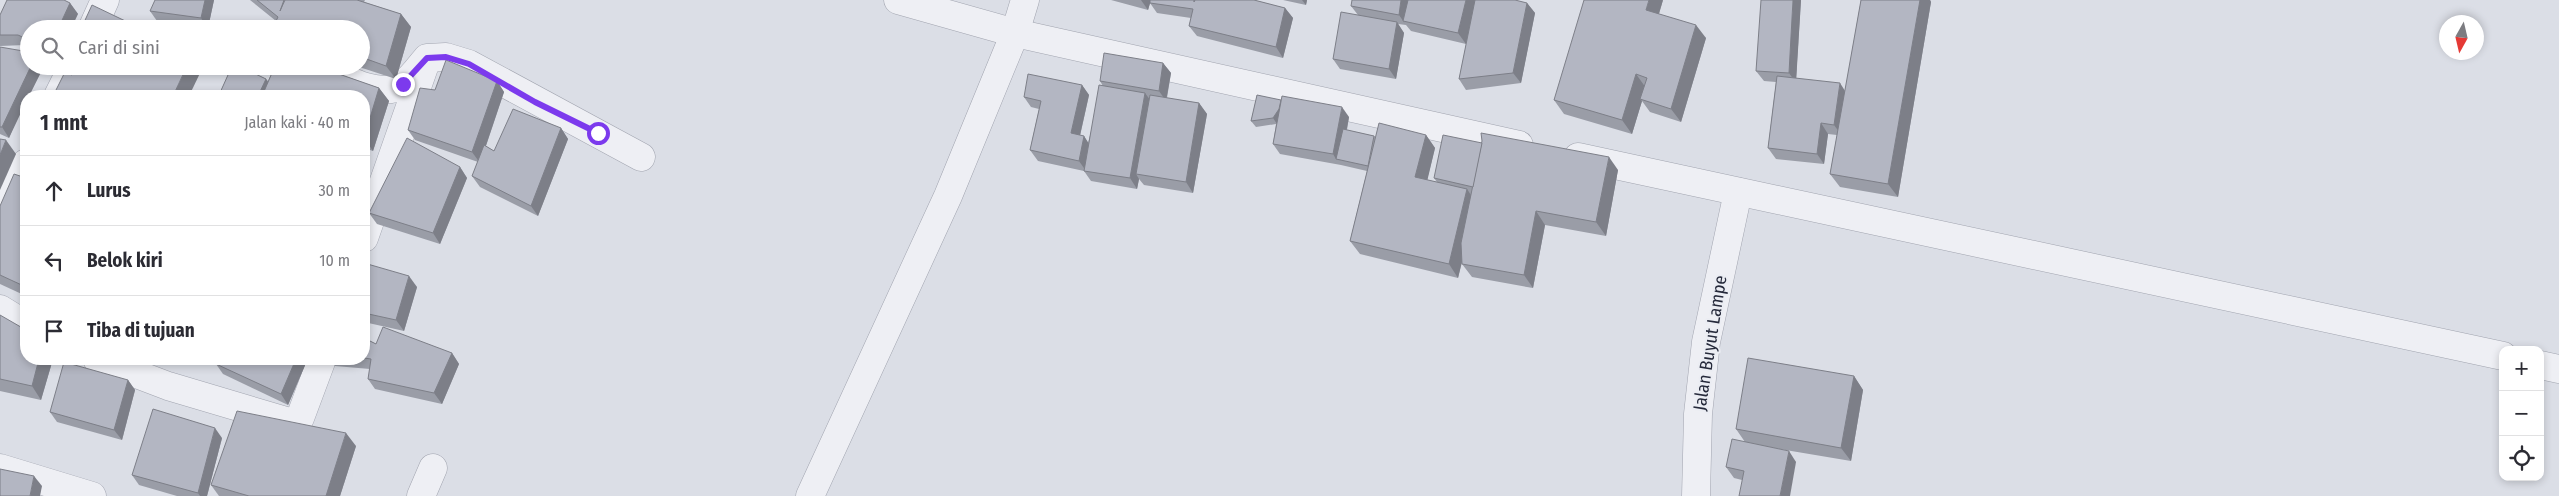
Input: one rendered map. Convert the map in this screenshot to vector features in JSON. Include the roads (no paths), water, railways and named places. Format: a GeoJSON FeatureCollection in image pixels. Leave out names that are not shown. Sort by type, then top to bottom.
{"type":"FeatureCollection","features":[{"type":"Feature","properties":{"kind":"street"},"geometry":{"type":"LineString","coordinates":[[898,0],[1015,33],[1549,151],[2499,355]]}},
{"type":"Feature","properties":{"kind":"street"},"geometry":{"type":"LineString","coordinates":[[810,496],[948,196],[1015,33],[1025,0]]}},
{"type":"Feature","properties":{"kind":"street"},"geometry":{"type":"LineString","coordinates":[[338,75],[359,84],[388,90],[403,84],[427,58],[446,57],[469,64],[640,158]]}},
{"type":"Feature","properties":{"kind":"street"},"geometry":{"type":"LineString","coordinates":[[370,221],[427,58]]}},
{"type":"Feature","properties":{"kind":"street"},"geometry":{"type":"LineString","coordinates":[[61,90],[68,75]]}},
{"type":"Feature","properties":{"kind":"street"},"geometry":{"type":"LineString","coordinates":[[0,220],[20,176]]}},
{"type":"Feature","properties":{"kind":"street","name":"Jalan Buyut Lampe"},"geometry":{"type":"LineString","coordinates":[[1696,496],[1698,414],[1706,342],[1738,192]]}},
{"type":"Feature","properties":{"kind":"street"},"geometry":{"type":"LineString","coordinates":[[0,309],[20,321]]}},
{"type":"Feature","properties":{"kind":"street"},"geometry":{"type":"LineString","coordinates":[[113,365],[168,386],[290,422],[300,418],[320,365]]}},
{"type":"Feature","properties":{"kind":"street"},"geometry":{"type":"LineString","coordinates":[[2544,365],[2559,369]]}},
{"type":"Feature","properties":{"kind":"street"},"geometry":{"type":"LineString","coordinates":[[0,468],[70,491],[92,496]]}},
{"type":"Feature","properties":{"kind":"street"},"geometry":{"type":"LineString","coordinates":[[421,496],[433,468]]}}]}
